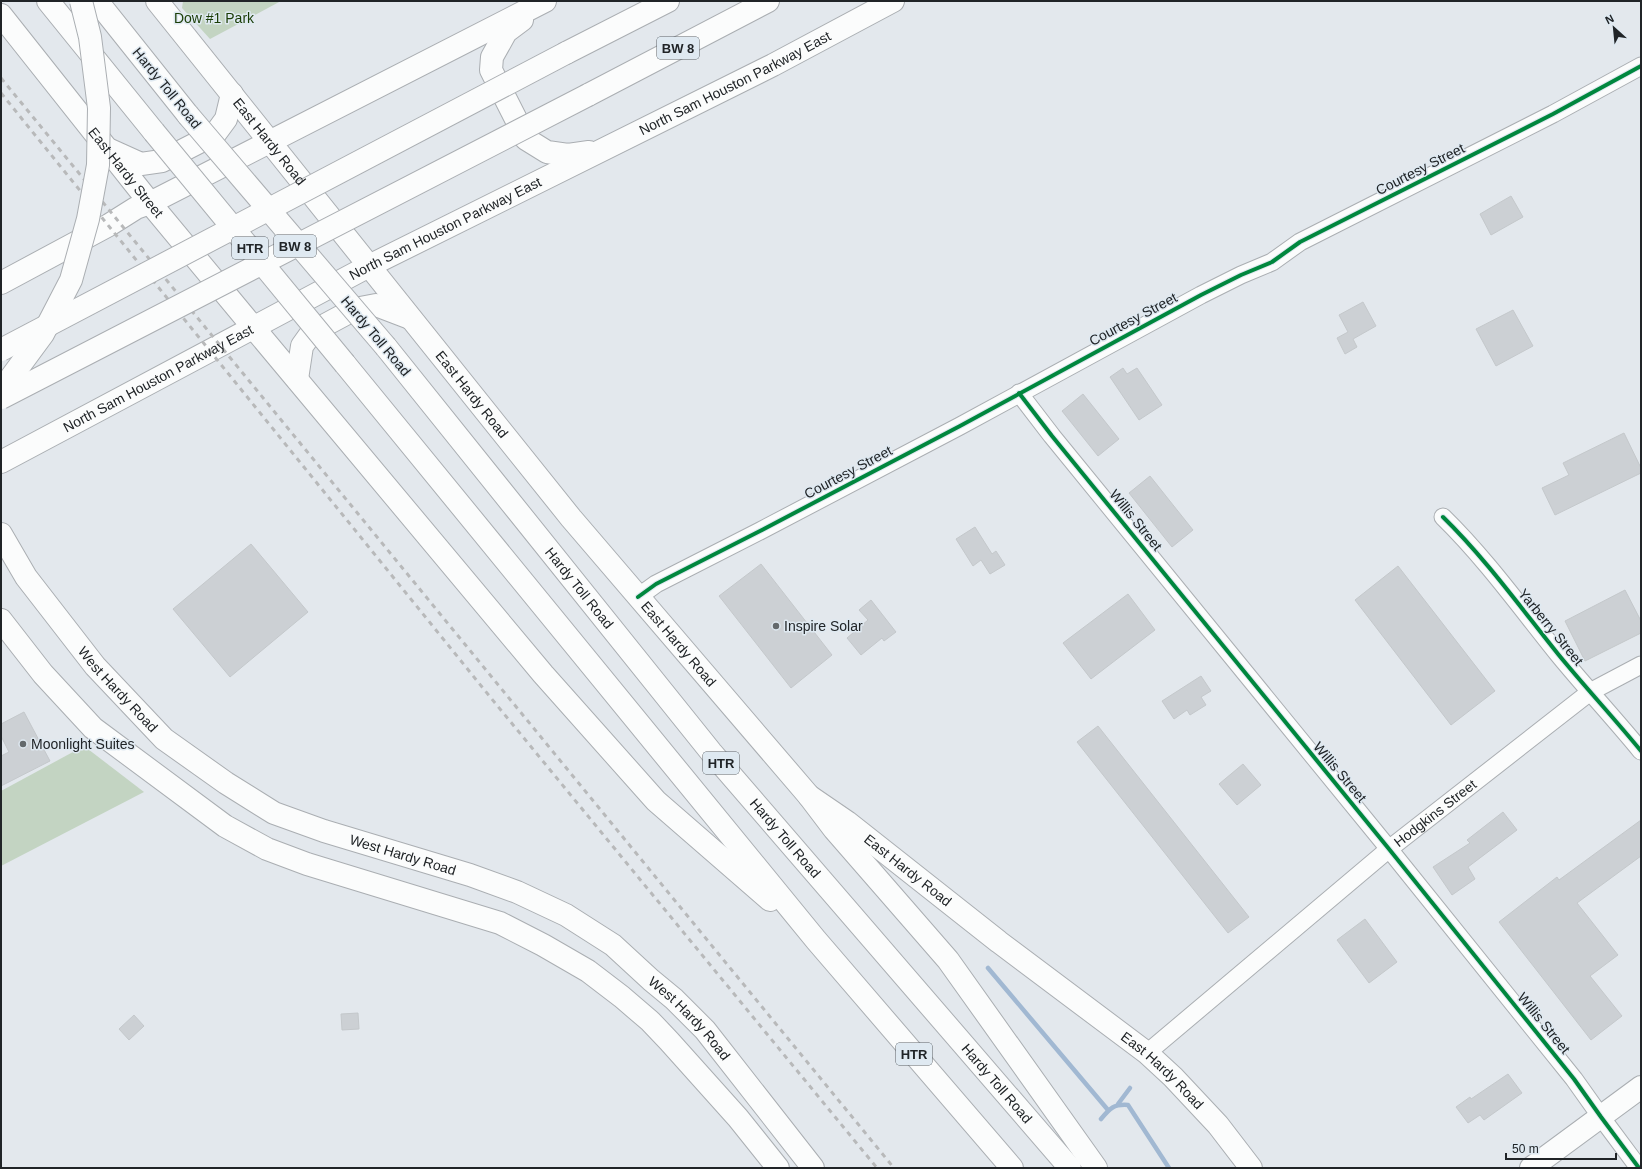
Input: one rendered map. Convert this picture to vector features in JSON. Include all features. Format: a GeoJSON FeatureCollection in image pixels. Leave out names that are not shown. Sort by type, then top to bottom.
{"type":"FeatureCollection","features":[{"type":"Feature","properties":{"kind":"main road","name":"HTR"},"geometry":{"type":"LineString","coordinates":[[48,1],[816,940],[1012,1168]]}},
{"type":"Feature","properties":{"kind":"main road"},"geometry":{"type":"LineString","coordinates":[[1,391],[43,334],[71,280],[88,219],[98,165],[99,108],[90,37],[81,1]]}},
{"type":"Feature","properties":{"kind":"main road","name":"Hardy Toll Road"},"geometry":{"type":"LineString","coordinates":[[97,1],[188,115],[386,347],[711,752],[1070,1168]]}},
{"type":"Feature","properties":{"kind":"main road","name":"East Hardy Road"},"geometry":{"type":"LineString","coordinates":[[158,1],[571,518],[809,796],[847,822],[999,942],[1147,1053],[1173,1077],[1218,1126],[1251,1168]]}},
{"type":"Feature","properties":{"kind":"main road"},"geometry":{"type":"LineString","coordinates":[[1,283],[109,225],[136,208],[150,203],[546,1]]}},
{"type":"Feature","properties":{"kind":"main road"},"geometry":{"type":"LineString","coordinates":[[546,1],[506,32],[492,57],[491,70],[526,139],[547,152],[568,155],[603,149]]}},
{"type":"Feature","properties":{"kind":"main road"},"geometry":{"type":"LineString","coordinates":[[1,350],[566,53],[668,1]]}},
{"type":"Feature","properties":{"kind":"main road","name":"BW 8"},"geometry":{"type":"LineString","coordinates":[[1,398],[768,1]]}},
{"type":"Feature","properties":{"kind":"main road","name":"North Sam Houston Parkway East"},"geometry":{"type":"LineString","coordinates":[[1,462],[369,266],[773,65],[893,1]]}},
{"type":"Feature","properties":{"kind":"main road","name":"East Hardy Street"},"geometry":{"type":"LineString","coordinates":[[1,15],[150,203],[543,674],[656,801],[816,940]]}},
{"type":"Feature","properties":{"kind":"main road"},"geometry":{"type":"LineString","coordinates":[[107,149],[141,164],[162,161],[215,134],[226,119],[232,94]]}},
{"type":"Feature","properties":{"kind":"main road"},"geometry":{"type":"LineString","coordinates":[[297,379],[302,346],[312,332],[355,309],[376,305],[410,318]]}},
{"type":"Feature","properties":{"kind":"main road","name":"West Hardy Road"},"geometry":{"type":"LineString","coordinates":[[1,534],[26,577],[95,666],[164,739],[226,783],[274,812],[324,832],[470,875],[517,892],[566,915],[614,945],[651,980],[674,999],[705,1030],[813,1168]]}},
{"type":"Feature","properties":{"kind":"main road","name":"West Hardy Road"},"geometry":{"type":"LineString","coordinates":[[1,620],[38,668],[93,728],[138,763],[225,826],[267,849],[307,864],[500,923],[543,945],[588,972],[622,997],[650,1021],[738,1118],[778,1168]]}},
{"type":"Feature","properties":{"kind":"main road"},"geometry":{"type":"LineString","coordinates":[[138,763],[164,739]]}},
{"type":"Feature","properties":{"kind":"main road"},"geometry":{"type":"LineString","coordinates":[[809,796],[834,829],[948,960],[1096,1168]]}},
{"type":"Feature","properties":{"kind":"main road"},"geometry":{"type":"LineString","coordinates":[[622,997],[651,980]]}},
{"type":"Feature","properties":{"kind":"main road"},"geometry":{"type":"LineString","coordinates":[[1531,1168],[1641,1088]]}},
{"type":"Feature","properties":{"kind":"street","name":"Courtesy Street"},"geometry":{"type":"LineString","coordinates":[[638,597],[656,584],[780,521],[1201,295],[1241,275],[1272,262],[1300,242],[1553,114],[1641,66]]}},
{"type":"Feature","properties":{"kind":"street","name":"Willis Street"},"geometry":{"type":"LineString","coordinates":[[1019,393],[1052,436],[1574,1078],[1600,1117],[1639,1168]]}},
{"type":"Feature","properties":{"kind":"street","name":"Yarberry Street"},"geometry":{"type":"LineString","coordinates":[[1443,517],[1454,527],[1590,692],[1641,751]]}},
{"type":"Feature","properties":{"kind":"street","name":"Hodgkins Street"},"geometry":{"type":"LineString","coordinates":[[1147,1053],[1389,849],[1590,692],[1641,665]]}},
{"type":"Feature","properties":{"kind":"green space","name":"Dow #1 Park"},"geometry":{"type":"Polygon","coordinates":[[[183,1],[281,1],[210,39],[182,8],[183,1]]]}},
{"type":"Feature","properties":{"kind":"green space"},"geometry":{"type":"Polygon","coordinates":[[[84,746],[144,792],[1,866],[1,791],[84,746]]]}},
{"type":"Feature","properties":{"kind":"building"},"geometry":{"type":"Polygon","coordinates":[[[1511,196],[1523,217],[1491,235],[1480,214],[1511,196]]]}},
{"type":"Feature","properties":{"kind":"building"},"geometry":{"type":"Polygon","coordinates":[[[1363,302],[1376,326],[1353,339],[1357,347],[1345,354],[1337,338],[1348,332],[1339,315],[1363,302]]]}},
{"type":"Feature","properties":{"kind":"building"},"geometry":{"type":"Polygon","coordinates":[[[1513,310],[1533,346],[1496,366],[1476,329],[1513,310]]]}},
{"type":"Feature","properties":{"kind":"building"},"geometry":{"type":"Polygon","coordinates":[[[1123,368],[1127,374],[1137,368],[1162,405],[1139,420],[1110,377],[1123,368]]]}},
{"type":"Feature","properties":{"kind":"building"},"geometry":{"type":"Polygon","coordinates":[[[1083,394],[1119,439],[1098,456],[1062,411],[1083,394]]]}},
{"type":"Feature","properties":{"kind":"building"},"geometry":{"type":"Polygon","coordinates":[[[1624,433],[1641,468],[1641,473],[1555,515],[1542,488],[1569,475],[1563,463],[1624,433]]]}},
{"type":"Feature","properties":{"kind":"building"},"geometry":{"type":"Polygon","coordinates":[[[1150,476],[1193,530],[1172,547],[1129,493],[1150,476]]]}},
{"type":"Feature","properties":{"kind":"building"},"geometry":{"type":"Polygon","coordinates":[[[975,527],[992,554],[996,551],[1005,565],[990,574],[981,560],[973,566],[956,539],[975,527]]]}},
{"type":"Feature","properties":{"kind":"building"},"geometry":{"type":"Polygon","coordinates":[[[251,544],[308,612],[230,677],[173,609],[251,544]]]}},
{"type":"Feature","properties":{"kind":"building","name":"Inspire Solar"},"geometry":{"type":"Polygon","coordinates":[[[761,564],[832,655],[791,688],[719,596],[761,564]]]}},
{"type":"Feature","properties":{"kind":"building"},"geometry":{"type":"Polygon","coordinates":[[[1398,566],[1495,691],[1451,725],[1355,600],[1398,566]]]}},
{"type":"Feature","properties":{"kind":"building"},"geometry":{"type":"Polygon","coordinates":[[[1625,590],[1641,621],[1641,633],[1585,661],[1565,621],[1625,590]]]}},
{"type":"Feature","properties":{"kind":"building"},"geometry":{"type":"Polygon","coordinates":[[[1128,594],[1155,630],[1091,679],[1063,643],[1128,594]]]}},
{"type":"Feature","properties":{"kind":"building"},"geometry":{"type":"Polygon","coordinates":[[[871,600],[896,632],[884,641],[882,638],[861,655],[847,638],[868,620],[859,610],[871,600]]]}},
{"type":"Feature","properties":{"kind":"building"},"geometry":{"type":"Polygon","coordinates":[[[1201,676],[1211,691],[1201,697],[1206,705],[1190,715],[1187,710],[1174,719],[1162,701],[1201,676]]]}},
{"type":"Feature","properties":{"kind":"building","name":"Moonlight Suites"},"geometry":{"type":"Polygon","coordinates":[[[24,712],[50,761],[1,786],[1,756],[9,752],[1,736],[1,724],[24,712]]]}},
{"type":"Feature","properties":{"kind":"building"},"geometry":{"type":"Polygon","coordinates":[[[1098,726],[1249,917],[1228,933],[1077,742],[1098,726]]]}},
{"type":"Feature","properties":{"kind":"building"},"geometry":{"type":"Polygon","coordinates":[[[1243,764],[1261,785],[1237,805],[1219,784],[1243,764]]]}},
{"type":"Feature","properties":{"kind":"building"},"geometry":{"type":"Polygon","coordinates":[[[1503,812],[1517,830],[1468,867],[1475,879],[1452,895],[1433,867],[1470,843],[1467,840],[1503,812]]]}},
{"type":"Feature","properties":{"kind":"building"},"geometry":{"type":"Polygon","coordinates":[[[1641,820],[1641,856],[1577,903],[1618,955],[1590,976],[1622,1016],[1591,1040],[1499,922],[1557,877],[1559,880],[1641,820]]]}},
{"type":"Feature","properties":{"kind":"building"},"geometry":{"type":"Polygon","coordinates":[[[1365,919],[1397,962],[1369,983],[1337,940],[1365,919]]]}},
{"type":"Feature","properties":{"kind":"building"},"geometry":{"type":"Polygon","coordinates":[[[358,1013],[359,1029],[342,1030],[341,1014],[358,1013]]]}},
{"type":"Feature","properties":{"kind":"building"},"geometry":{"type":"Polygon","coordinates":[[[134,1015],[144,1026],[129,1040],[119,1029],[134,1015]]]}},
{"type":"Feature","properties":{"kind":"building"},"geometry":{"type":"Polygon","coordinates":[[[1508,1074],[1522,1093],[1484,1120],[1480,1115],[1468,1123],[1456,1107],[1470,1097],[1471,1099],[1508,1074]]]}},
{"type":"Feature","properties":{"kind":"waterway"},"geometry":{"type":"LineString","coordinates":[[988,968],[1108,1110]]}},
{"type":"Feature","properties":{"kind":"waterway"},"geometry":{"type":"LineString","coordinates":[[1118,1104],[1130,1088]]}},
{"type":"Feature","properties":{"kind":"waterway"},"geometry":{"type":"LineString","coordinates":[[1101,1119],[1107,1112],[1116,1106],[1128,1105],[1169,1168]]}},
{"type":"Feature","properties":{"kind":"railway"},"geometry":{"type":"LineString","coordinates":[[1,78],[894,1168]]}},
{"type":"Feature","properties":{"kind":"railway"},"geometry":{"type":"LineString","coordinates":[[1,93],[491,698],[877,1168]]}},
{"type":"Feature","properties":{"kind":"cycle path"},"geometry":{"type":"LineString","coordinates":[[638,597],[656,584],[960,426],[1201,295],[1241,275],[1272,262],[1300,242],[1553,114],[1641,66]]}},
{"type":"Feature","properties":{"kind":"cycle path"},"geometry":{"type":"LineString","coordinates":[[1019,393],[1052,436],[1389,849],[1574,1079],[1639,1168]]}},
{"type":"Feature","properties":{"kind":"cycle path"},"geometry":{"type":"LineString","coordinates":[[1443,517],[1488,566],[1558,654],[1641,751]]}},
{"type":"Feature","properties":{"kind":"place","name":"Inspire Solar"},"geometry":{"type":"Point","coordinates":[776,626]}},
{"type":"Feature","properties":{"kind":"place","name":"Moonlight Suites"},"geometry":{"type":"Point","coordinates":[23,744]}}]}
